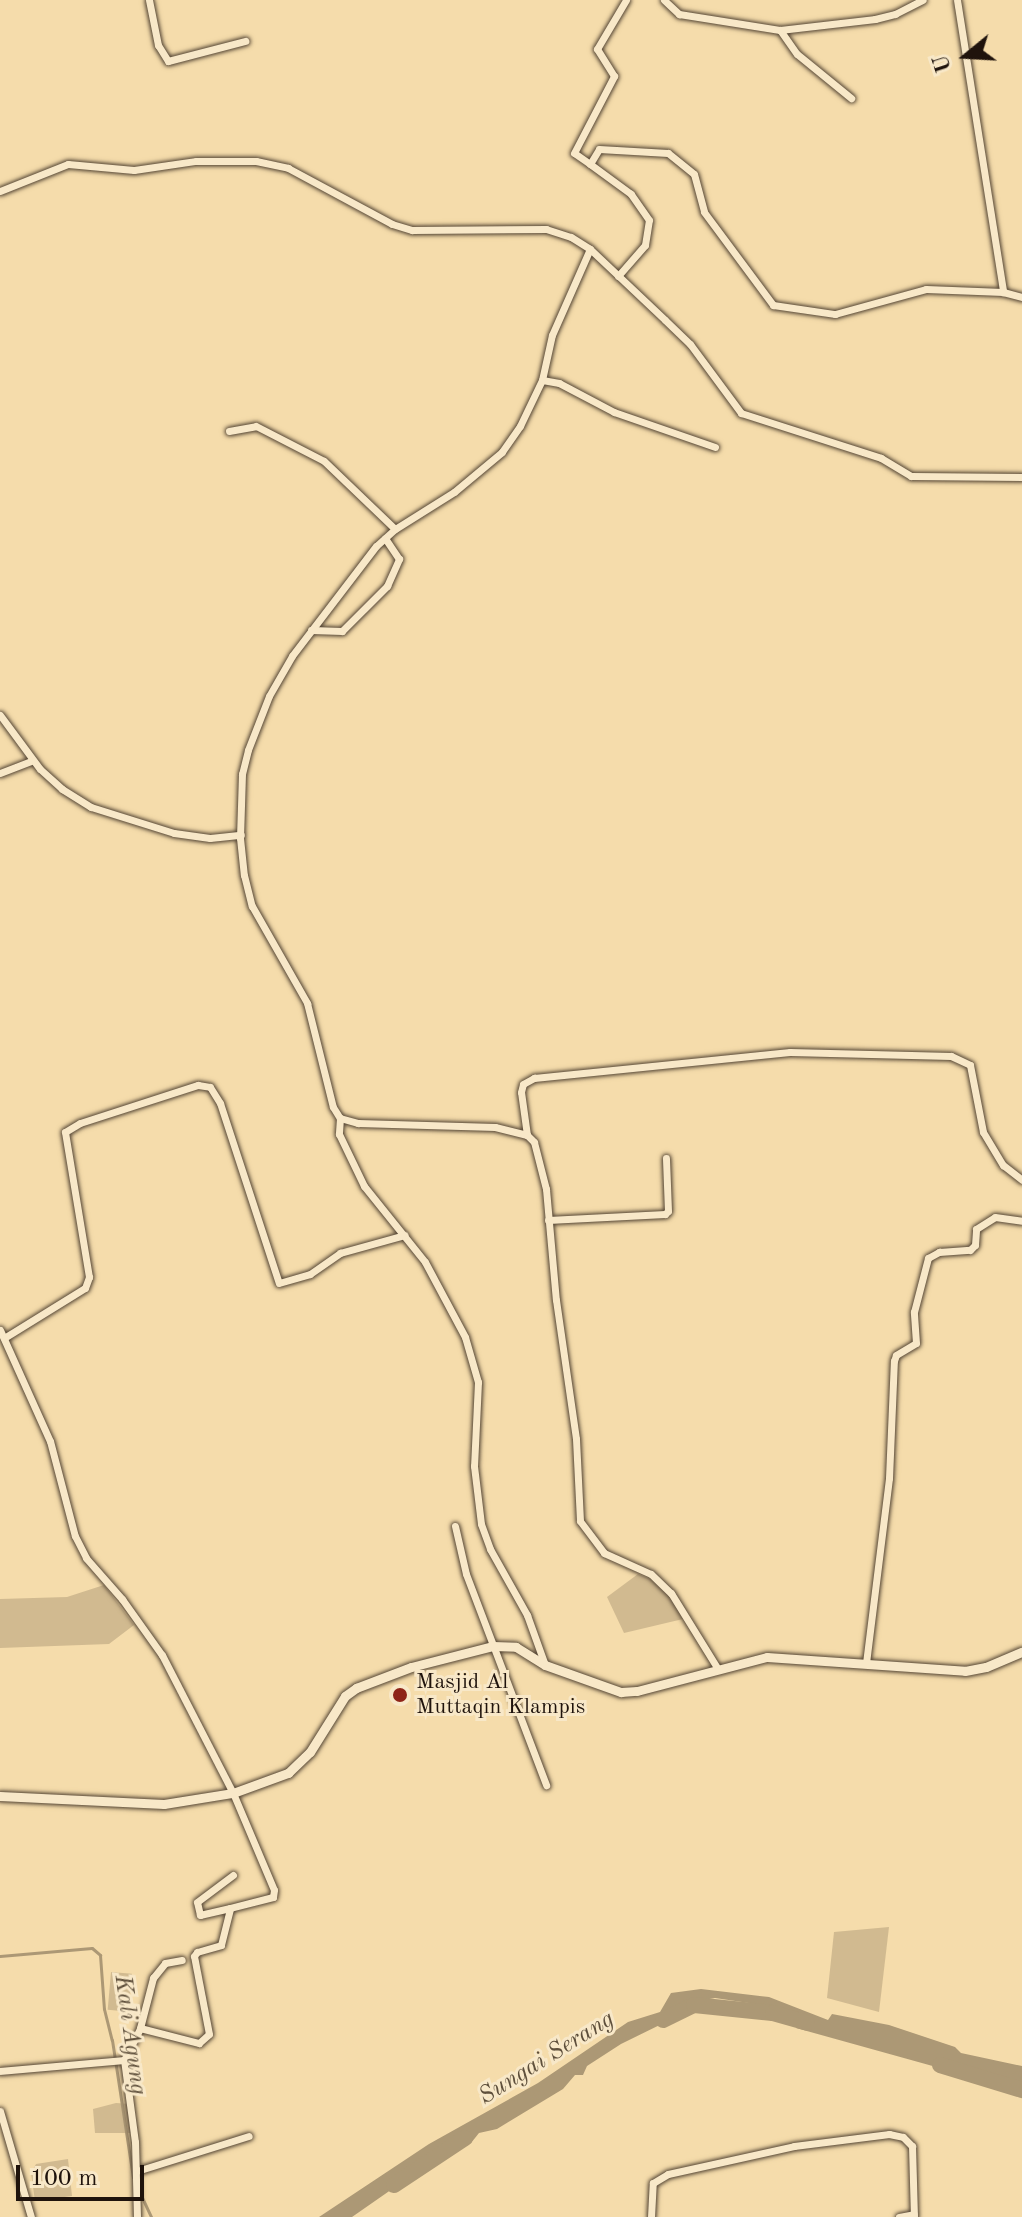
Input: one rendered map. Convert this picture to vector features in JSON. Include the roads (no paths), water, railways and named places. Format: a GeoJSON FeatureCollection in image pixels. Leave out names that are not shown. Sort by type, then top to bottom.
{"type":"FeatureCollection","features":[{"type":"Feature","properties":{"kind":"street"},"geometry":{"type":"LineString","coordinates":[[149,0],[158,45],[168,61],[245,41]]}},
{"type":"Feature","properties":{"kind":"street"},"geometry":{"type":"LineString","coordinates":[[618,276],[645,245],[649,220],[631,194],[574,153],[614,76],[597,49],[626,0]]}},
{"type":"Feature","properties":{"kind":"street"},"geometry":{"type":"LineString","coordinates":[[664,0],[679,14],[780,30],[875,19],[895,14],[923,0]]}},
{"type":"Feature","properties":{"kind":"street"},"geometry":{"type":"LineString","coordinates":[[957,0],[1003,292]]}},
{"type":"Feature","properties":{"kind":"street"},"geometry":{"type":"LineString","coordinates":[[780,30],[805,62],[851,98]]}},
{"type":"Feature","properties":{"kind":"street"},"geometry":{"type":"LineString","coordinates":[[590,164],[599,149],[668,153],[694,174],[704,212],[773,305],[835,314],[926,289],[1003,292],[1022,297]]}},
{"type":"Feature","properties":{"kind":"street"},"geometry":{"type":"LineString","coordinates":[[0,191],[68,164],[134,170],[196,161],[256,161],[288,168],[392,224],[412,230],[546,229],[571,237],[590,249],[690,344],[729,401],[752,419],[881,458],[911,476],[1022,477]]}},
{"type":"Feature","properties":{"kind":"street"},"geometry":{"type":"LineString","coordinates":[[545,1665],[527,1615],[490,1549],[481,1524],[474,1466],[478,1405],[475,1364],[465,1337],[425,1262],[364,1186],[339,1134],[340,1118],[333,1107],[307,1003],[252,906],[244,875],[242,774],[269,696],[311,630],[385,538],[454,492],[502,452],[520,426],[542,380],[552,335],[590,249]]}},
{"type":"Feature","properties":{"kind":"street"},"geometry":{"type":"LineString","coordinates":[[542,380],[559,383],[614,412],[715,447]]}},
{"type":"Feature","properties":{"kind":"street"},"geometry":{"type":"LineString","coordinates":[[229,431],[256,426],[324,461],[395,529]]}},
{"type":"Feature","properties":{"kind":"street"},"geometry":{"type":"LineString","coordinates":[[311,630],[342,631],[387,586],[399,559],[385,538]]}},
{"type":"Feature","properties":{"kind":"street"},"geometry":{"type":"LineString","coordinates":[[0,715],[32,761],[62,789],[105,812],[174,833],[210,838],[241,835]]}},
{"type":"Feature","properties":{"kind":"street"},"geometry":{"type":"LineString","coordinates":[[0,773],[32,761]]}},
{"type":"Feature","properties":{"kind":"street"},"geometry":{"type":"LineString","coordinates":[[718,1669],[671,1593],[651,1574],[604,1553],[580,1521],[576,1439],[548,1220],[539,1152],[527,1135],[521,1092],[523,1084],[534,1078],[790,1052],[951,1056],[969,1064],[983,1132],[1003,1165],[1022,1180]]}},
{"type":"Feature","properties":{"kind":"street"},"geometry":{"type":"LineString","coordinates":[[4,1338],[85,1288],[89,1277],[65,1132],[80,1123],[198,1085],[210,1087],[220,1103],[279,1283],[310,1274],[340,1253],[405,1235]]}},
{"type":"Feature","properties":{"kind":"street"},"geometry":{"type":"LineString","coordinates":[[340,1118],[358,1123],[495,1127],[527,1135]]}},
{"type":"Feature","properties":{"kind":"street"},"geometry":{"type":"LineString","coordinates":[[548,1220],[665,1214],[668,1211],[666,1158]]}},
{"type":"Feature","properties":{"kind":"street"},"geometry":{"type":"LineString","coordinates":[[866,1663],[889,1478],[894,1361],[896,1355],[916,1343],[914,1312],[928,1258],[939,1252],[970,1250],[975,1245],[976,1229],[995,1217],[1022,1221]]}},
{"type":"Feature","properties":{"kind":"street"},"geometry":{"type":"LineString","coordinates":[[0,1330],[50,1441],[75,1536],[86,1558],[122,1599],[162,1655],[233,1793],[275,1894],[200,1915],[196,1910],[200,1898],[233,1875]]}},
{"type":"Feature","properties":{"kind":"street"},"geometry":{"type":"LineString","coordinates":[[455,1526],[466,1574],[546,1785]]}},
{"type":"Feature","properties":{"kind":"street"},"geometry":{"type":"LineString","coordinates":[[0,1796],[164,1804],[233,1793],[288,1773],[310,1752],[345,1696],[356,1688],[411,1667],[493,1646],[516,1647],[545,1665],[621,1692],[767,1657],[965,1671],[986,1667],[1022,1652]]}},
{"type":"Feature","properties":{"kind":"street"},"geometry":{"type":"LineString","coordinates":[[140,2028],[199,2043],[205,2040],[210,2026],[194,1956],[197,1952],[221,1945],[230,1908]]}},
{"type":"Feature","properties":{"kind":"street"},"geometry":{"type":"LineString","coordinates":[[137,2217],[137,2174],[123,2060],[140,2028],[158,1969],[165,1963],[182,1960]]}},
{"type":"Feature","properties":{"kind":"street"},"geometry":{"type":"LineString","coordinates":[[0,2071],[123,2060]]}},
{"type":"Feature","properties":{"kind":"street"},"geometry":{"type":"LineString","coordinates":[[0,2111],[31,2217]]}},
{"type":"Feature","properties":{"kind":"street"},"geometry":{"type":"LineString","coordinates":[[651,2217],[653,2183],[668,2174],[794,2146],[889,2134],[903,2137],[912,2146],[914,2216],[899,2217]]}},
{"type":"Feature","properties":{"kind":"street"},"geometry":{"type":"LineString","coordinates":[[137,2174],[249,2136]]}},
{"type":"Feature","properties":{"kind":"waterway","name":"Kali Agung"},"geometry":{"type":"LineString","coordinates":[[0,1956],[92,1948],[100,1955],[104,2009],[112,2040],[133,2177]]}},
{"type":"Feature","properties":{"kind":"waterway","name":"Sungai Serang"},"geometry":{"type":"LineString","coordinates":[[663,2020],[694,2005],[773,2013],[807,2023]]}},
{"type":"Feature","properties":{"kind":"waterway","name":"Sungai Serang"},"geometry":{"type":"LineString","coordinates":[[940,2065],[1022,2090]]}},
{"type":"Feature","properties":{"kind":"waterway","name":"Sungai Serang"},"geometry":{"type":"LineString","coordinates":[[394,2185],[465,2138]]}},
{"type":"Feature","properties":{"kind":"waterway","name":"Kali Agung"},"geometry":{"type":"LineString","coordinates":[[139,2191],[151,2217]]}},
{"type":"Feature","properties":{"kind":"place","name":"Masjid Al Muttaqin Klampis"},"geometry":{"type":"Point","coordinates":[400,1695]}}]}
